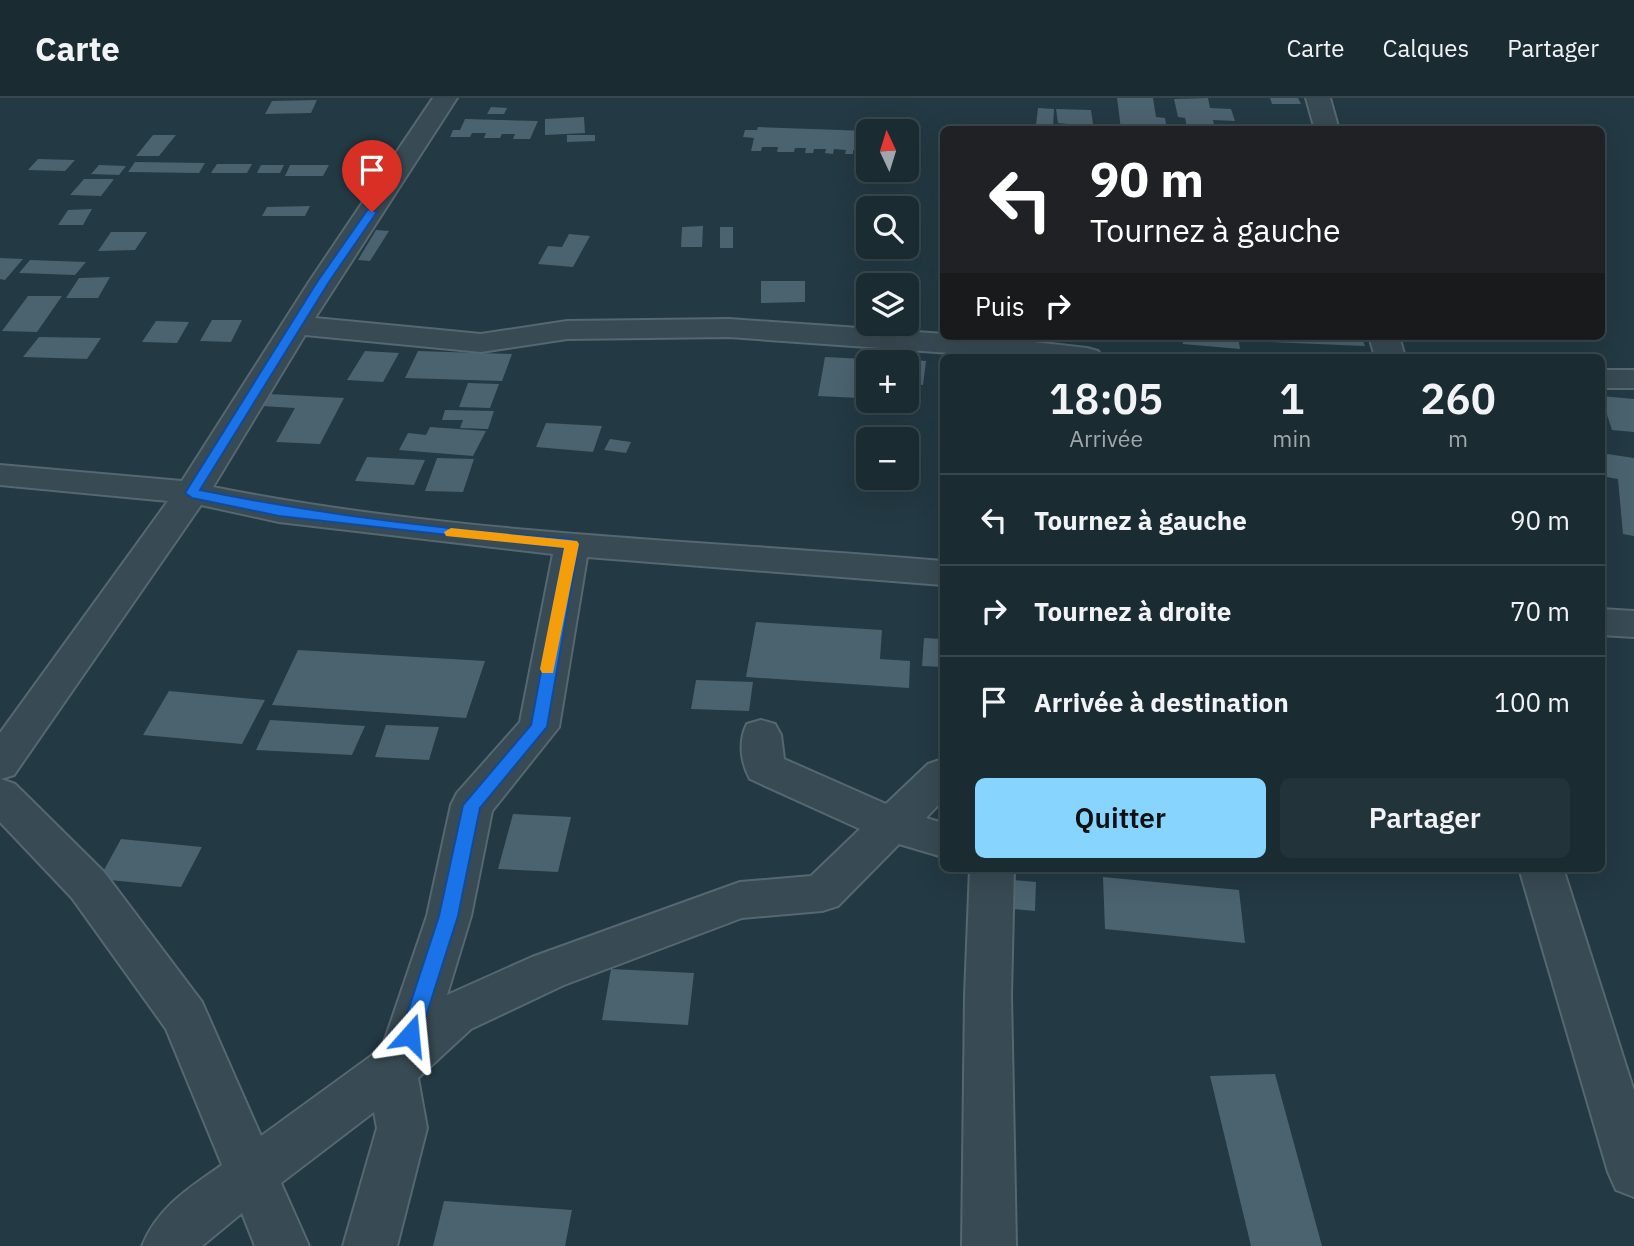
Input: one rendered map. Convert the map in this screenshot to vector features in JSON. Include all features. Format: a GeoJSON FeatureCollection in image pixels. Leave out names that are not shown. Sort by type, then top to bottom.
{"type":"FeatureCollection","features":[{"type":"Feature","properties":{"kind":"street"},"geometry":{"type":"LineString","coordinates":[[0,764],[192,493],[296,325],[445,98]]}},
{"type":"Feature","properties":{"kind":"street"},"geometry":{"type":"LineString","coordinates":[[1318,98],[1326,126]]}},
{"type":"Feature","properties":{"kind":"street"},"geometry":{"type":"LineString","coordinates":[[296,325],[481,343],[568,330],[729,328],[935,342],[1057,354]]}},
{"type":"Feature","properties":{"kind":"street"},"geometry":{"type":"LineString","coordinates":[[1605,379],[1634,379]]}},
{"type":"Feature","properties":{"kind":"street"},"geometry":{"type":"LineString","coordinates":[[0,475],[192,493],[279,511],[499,538],[940,573]]}},
{"type":"Feature","properties":{"kind":"street"},"geometry":{"type":"LineString","coordinates":[[370,1246],[402,1128],[398,1065],[449,916],[472,805],[539,727],[572,544]]}},
{"type":"Feature","properties":{"kind":"street"},"geometry":{"type":"LineString","coordinates":[[1605,622],[1634,624]]}},
{"type":"Feature","properties":{"kind":"street"},"geometry":{"type":"LineString","coordinates":[[761,735],[764,768],[891,825],[940,839]]}},
{"type":"Feature","properties":{"kind":"street"},"geometry":{"type":"LineString","coordinates":[[169,1246],[188,1222],[250,1172],[398,1065],[454,1014],[548,971],[740,900],[822,893],[940,778]]}},
{"type":"Feature","properties":{"kind":"street"},"geometry":{"type":"LineString","coordinates":[[0,794],[88,885],[185,1017],[282,1246]]}},
{"type":"Feature","properties":{"kind":"street"},"geometry":{"type":"LineString","coordinates":[[989,1246],[988,995],[992,872]]}},
{"type":"Feature","properties":{"kind":"street"},"geometry":{"type":"LineString","coordinates":[[1542,872],[1634,1171]]}},
{"type":"Feature","properties":{"kind":"building"},"geometry":{"type":"Polygon","coordinates":[[[1117,98],[1153,98],[1156,117],[1165,118],[1166,124],[1157,126],[1121,126],[1117,98]]]}},
{"type":"Feature","properties":{"kind":"building"},"geometry":{"type":"Polygon","coordinates":[[[1208,98],[1210,108],[1231,109],[1235,121],[1213,120],[1214,126],[1187,126],[1185,118],[1178,117],[1174,99],[1208,98]]]}},
{"type":"Feature","properties":{"kind":"building"},"geometry":{"type":"Polygon","coordinates":[[[1270,98],[1298,98],[1301,104],[1272,104],[1270,98]]]}},
{"type":"Feature","properties":{"kind":"building"},"geometry":{"type":"Polygon","coordinates":[[[317,100],[311,113],[265,114],[272,101],[317,100]]]}},
{"type":"Feature","properties":{"kind":"building"},"geometry":{"type":"Polygon","coordinates":[[[491,107],[507,108],[504,114],[487,114],[491,107]]]}},
{"type":"Feature","properties":{"kind":"building"},"geometry":{"type":"Polygon","coordinates":[[[1038,108],[1054,109],[1053,126],[1036,125],[1038,108]]]}},
{"type":"Feature","properties":{"kind":"building"},"geometry":{"type":"Polygon","coordinates":[[[1056,109],[1091,110],[1093,124],[1068,126],[1058,123],[1056,109]]]}},
{"type":"Feature","properties":{"kind":"building"},"geometry":{"type":"Polygon","coordinates":[[[584,117],[585,133],[545,135],[545,119],[584,117]]]}},
{"type":"Feature","properties":{"kind":"building"},"geometry":{"type":"Polygon","coordinates":[[[465,119],[538,121],[530,139],[513,139],[515,134],[484,138],[486,133],[472,133],[470,137],[450,137],[453,130],[460,130],[465,119]]]}},
{"type":"Feature","properties":{"kind":"building"},"geometry":{"type":"Polygon","coordinates":[[[758,127],[856,131],[856,150],[853,150],[853,154],[845,154],[846,150],[834,149],[833,154],[825,153],[826,149],[814,149],[813,153],[805,153],[806,148],[795,148],[794,152],[777,152],[778,147],[762,147],[761,151],[751,151],[754,138],[743,137],[745,130],[757,130],[758,127]]]}},
{"type":"Feature","properties":{"kind":"building"},"geometry":{"type":"Polygon","coordinates":[[[153,135],[176,135],[159,156],[136,156],[153,135]]]}},
{"type":"Feature","properties":{"kind":"building"},"geometry":{"type":"Polygon","coordinates":[[[567,135],[595,135],[595,141],[567,142],[567,135]]]}},
{"type":"Feature","properties":{"kind":"building"},"geometry":{"type":"Polygon","coordinates":[[[38,159],[75,160],[65,171],[28,170],[38,159]]]}},
{"type":"Feature","properties":{"kind":"building"},"geometry":{"type":"Polygon","coordinates":[[[135,162],[205,163],[199,173],[128,172],[135,162]]]}},
{"type":"Feature","properties":{"kind":"building"},"geometry":{"type":"Polygon","coordinates":[[[217,164],[252,164],[247,173],[211,173],[217,164]]]}},
{"type":"Feature","properties":{"kind":"building"},"geometry":{"type":"Polygon","coordinates":[[[99,165],[126,166],[119,175],[91,174],[99,165]]]}},
{"type":"Feature","properties":{"kind":"building"},"geometry":{"type":"Polygon","coordinates":[[[261,165],[284,165],[280,173],[257,173],[261,165]]]}},
{"type":"Feature","properties":{"kind":"building"},"geometry":{"type":"Polygon","coordinates":[[[290,165],[329,165],[323,176],[285,176],[290,165]]]}},
{"type":"Feature","properties":{"kind":"building"},"geometry":{"type":"Polygon","coordinates":[[[84,179],[114,179],[101,196],[70,195],[84,179]]]}},
{"type":"Feature","properties":{"kind":"building"},"geometry":{"type":"Polygon","coordinates":[[[310,206],[305,216],[262,216],[267,207],[310,206]]]}},
{"type":"Feature","properties":{"kind":"building"},"geometry":{"type":"Polygon","coordinates":[[[92,209],[83,225],[58,225],[68,210],[92,209]]]}},
{"type":"Feature","properties":{"kind":"building"},"geometry":{"type":"Polygon","coordinates":[[[703,226],[702,247],[681,247],[682,227],[703,226]]]}},
{"type":"Feature","properties":{"kind":"building"},"geometry":{"type":"Polygon","coordinates":[[[720,227],[733,227],[733,248],[720,248],[720,227]]]}},
{"type":"Feature","properties":{"kind":"building"},"geometry":{"type":"Polygon","coordinates":[[[376,230],[389,231],[370,261],[358,260],[376,230]]]}},
{"type":"Feature","properties":{"kind":"building"},"geometry":{"type":"Polygon","coordinates":[[[111,232],[147,232],[135,250],[98,251],[111,232]]]}},
{"type":"Feature","properties":{"kind":"building"},"geometry":{"type":"Polygon","coordinates":[[[569,234],[590,236],[573,267],[538,264],[548,246],[562,247],[569,234]]]}},
{"type":"Feature","properties":{"kind":"building"},"geometry":{"type":"Polygon","coordinates":[[[0,258],[23,259],[5,280],[0,279],[0,258]]]}},
{"type":"Feature","properties":{"kind":"building"},"geometry":{"type":"Polygon","coordinates":[[[30,260],[86,262],[75,275],[19,273],[30,260]]]}},
{"type":"Feature","properties":{"kind":"building"},"geometry":{"type":"Polygon","coordinates":[[[110,277],[98,298],[66,298],[79,278],[110,277]]]}},
{"type":"Feature","properties":{"kind":"building"},"geometry":{"type":"Polygon","coordinates":[[[761,281],[805,281],[805,302],[761,303],[761,281]]]}},
{"type":"Feature","properties":{"kind":"building"},"geometry":{"type":"Polygon","coordinates":[[[28,296],[62,296],[37,332],[2,331],[28,296]]]}},
{"type":"Feature","properties":{"kind":"building"},"geometry":{"type":"Polygon","coordinates":[[[212,320],[242,320],[231,342],[200,341],[212,320]]]}},
{"type":"Feature","properties":{"kind":"building"},"geometry":{"type":"Polygon","coordinates":[[[156,321],[189,322],[177,343],[142,342],[156,321]]]}},
{"type":"Feature","properties":{"kind":"building"},"geometry":{"type":"Polygon","coordinates":[[[39,337],[101,338],[87,359],[23,357],[39,337]]]}},
{"type":"Feature","properties":{"kind":"building"},"geometry":{"type":"Polygon","coordinates":[[[1182,340],[1239,340],[1240,349],[1183,344],[1182,340]]]}},
{"type":"Feature","properties":{"kind":"building"},"geometry":{"type":"Polygon","coordinates":[[[1363,340],[1365,346],[1249,341],[1363,340]]]}},
{"type":"Feature","properties":{"kind":"building"},"geometry":{"type":"Polygon","coordinates":[[[365,351],[399,353],[383,382],[347,380],[365,351]]]}},
{"type":"Feature","properties":{"kind":"building"},"geometry":{"type":"Polygon","coordinates":[[[418,351],[512,354],[502,381],[405,378],[418,351]]]}},
{"type":"Feature","properties":{"kind":"building"},"geometry":{"type":"Polygon","coordinates":[[[825,357],[856,359],[856,398],[818,396],[825,357]]]}},
{"type":"Feature","properties":{"kind":"building"},"geometry":{"type":"Polygon","coordinates":[[[919,360],[926,361],[923,385],[919,385],[919,360]]]}},
{"type":"Feature","properties":{"kind":"building"},"geometry":{"type":"Polygon","coordinates":[[[468,383],[499,384],[490,408],[459,407],[468,383]]]}},
{"type":"Feature","properties":{"kind":"building"},"geometry":{"type":"Polygon","coordinates":[[[269,394],[344,398],[320,444],[276,442],[295,408],[261,406],[269,394]]]}},
{"type":"Feature","properties":{"kind":"building"},"geometry":{"type":"Polygon","coordinates":[[[1605,396],[1634,399],[1634,432],[1612,430],[1605,408],[1605,396]]]}},
{"type":"Feature","properties":{"kind":"building"},"geometry":{"type":"Polygon","coordinates":[[[445,410],[494,411],[488,429],[460,428],[463,420],[442,420],[445,410]]]}},
{"type":"Feature","properties":{"kind":"building"},"geometry":{"type":"Polygon","coordinates":[[[546,423],[602,426],[593,452],[536,447],[546,423]]]}},
{"type":"Feature","properties":{"kind":"building"},"geometry":{"type":"Polygon","coordinates":[[[430,427],[486,431],[473,456],[399,450],[408,433],[426,435],[430,427]]]}},
{"type":"Feature","properties":{"kind":"building"},"geometry":{"type":"Polygon","coordinates":[[[610,439],[631,442],[626,453],[604,450],[610,439]]]}},
{"type":"Feature","properties":{"kind":"building"},"geometry":{"type":"Polygon","coordinates":[[[1605,454],[1634,458],[1634,536],[1623,534],[1618,479],[1605,477],[1605,454]]]}},
{"type":"Feature","properties":{"kind":"building"},"geometry":{"type":"Polygon","coordinates":[[[367,457],[425,460],[414,485],[355,481],[367,457]]]}},
{"type":"Feature","properties":{"kind":"building"},"geometry":{"type":"Polygon","coordinates":[[[437,458],[474,459],[463,492],[425,491],[437,458]]]}},
{"type":"Feature","properties":{"kind":"building"},"geometry":{"type":"Polygon","coordinates":[[[756,622],[882,630],[880,659],[910,661],[909,688],[746,677],[756,622]]]}},
{"type":"Feature","properties":{"kind":"building"},"geometry":{"type":"Polygon","coordinates":[[[924,638],[940,639],[940,667],[922,666],[924,638]]]}},
{"type":"Feature","properties":{"kind":"building"},"geometry":{"type":"Polygon","coordinates":[[[298,650],[485,661],[466,718],[272,705],[298,650]]]}},
{"type":"Feature","properties":{"kind":"building"},"geometry":{"type":"Polygon","coordinates":[[[696,680],[753,682],[749,711],[691,709],[696,680]]]}},
{"type":"Feature","properties":{"kind":"building"},"geometry":{"type":"Polygon","coordinates":[[[169,691],[265,700],[242,744],[143,735],[169,691]]]}},
{"type":"Feature","properties":{"kind":"building"},"geometry":{"type":"Polygon","coordinates":[[[270,720],[365,726],[352,755],[256,750],[270,720]]]}},
{"type":"Feature","properties":{"kind":"building"},"geometry":{"type":"Polygon","coordinates":[[[386,725],[439,727],[429,760],[375,757],[386,725]]]}},
{"type":"Feature","properties":{"kind":"building"},"geometry":{"type":"Polygon","coordinates":[[[513,814],[571,817],[558,872],[498,869],[513,814]]]}},
{"type":"Feature","properties":{"kind":"building"},"geometry":{"type":"Polygon","coordinates":[[[121,839],[202,847],[181,887],[99,879],[121,839]]]}},
{"type":"Feature","properties":{"kind":"building"},"geometry":{"type":"Polygon","coordinates":[[[1103,877],[1239,890],[1245,943],[1105,929],[1103,877]]]}},
{"type":"Feature","properties":{"kind":"building"},"geometry":{"type":"Polygon","coordinates":[[[1013,880],[1036,882],[1035,911],[1013,909],[1013,880]]]}},
{"type":"Feature","properties":{"kind":"building"},"geometry":{"type":"Polygon","coordinates":[[[611,969],[694,973],[688,1025],[602,1020],[611,969]]]}},
{"type":"Feature","properties":{"kind":"building"},"geometry":{"type":"Polygon","coordinates":[[[1275,1074],[1322,1246],[1251,1246],[1210,1076],[1275,1074]]]}},
{"type":"Feature","properties":{"kind":"building"},"geometry":{"type":"Polygon","coordinates":[[[444,1201],[572,1210],[565,1246],[433,1246],[444,1201]]]}},
{"type":"Feature","properties":{"kind":"slow traffic"},"geometry":{"type":"LineString","coordinates":[[451,532],[572,544],[548,669]]}},
{"type":"Feature","properties":{"kind":"route"},"geometry":{"type":"LineString","coordinates":[[372,212],[323,282],[192,493],[279,511],[499,538],[572,544],[557,614],[539,727],[472,805],[449,916],[410,1035]]}}]}
